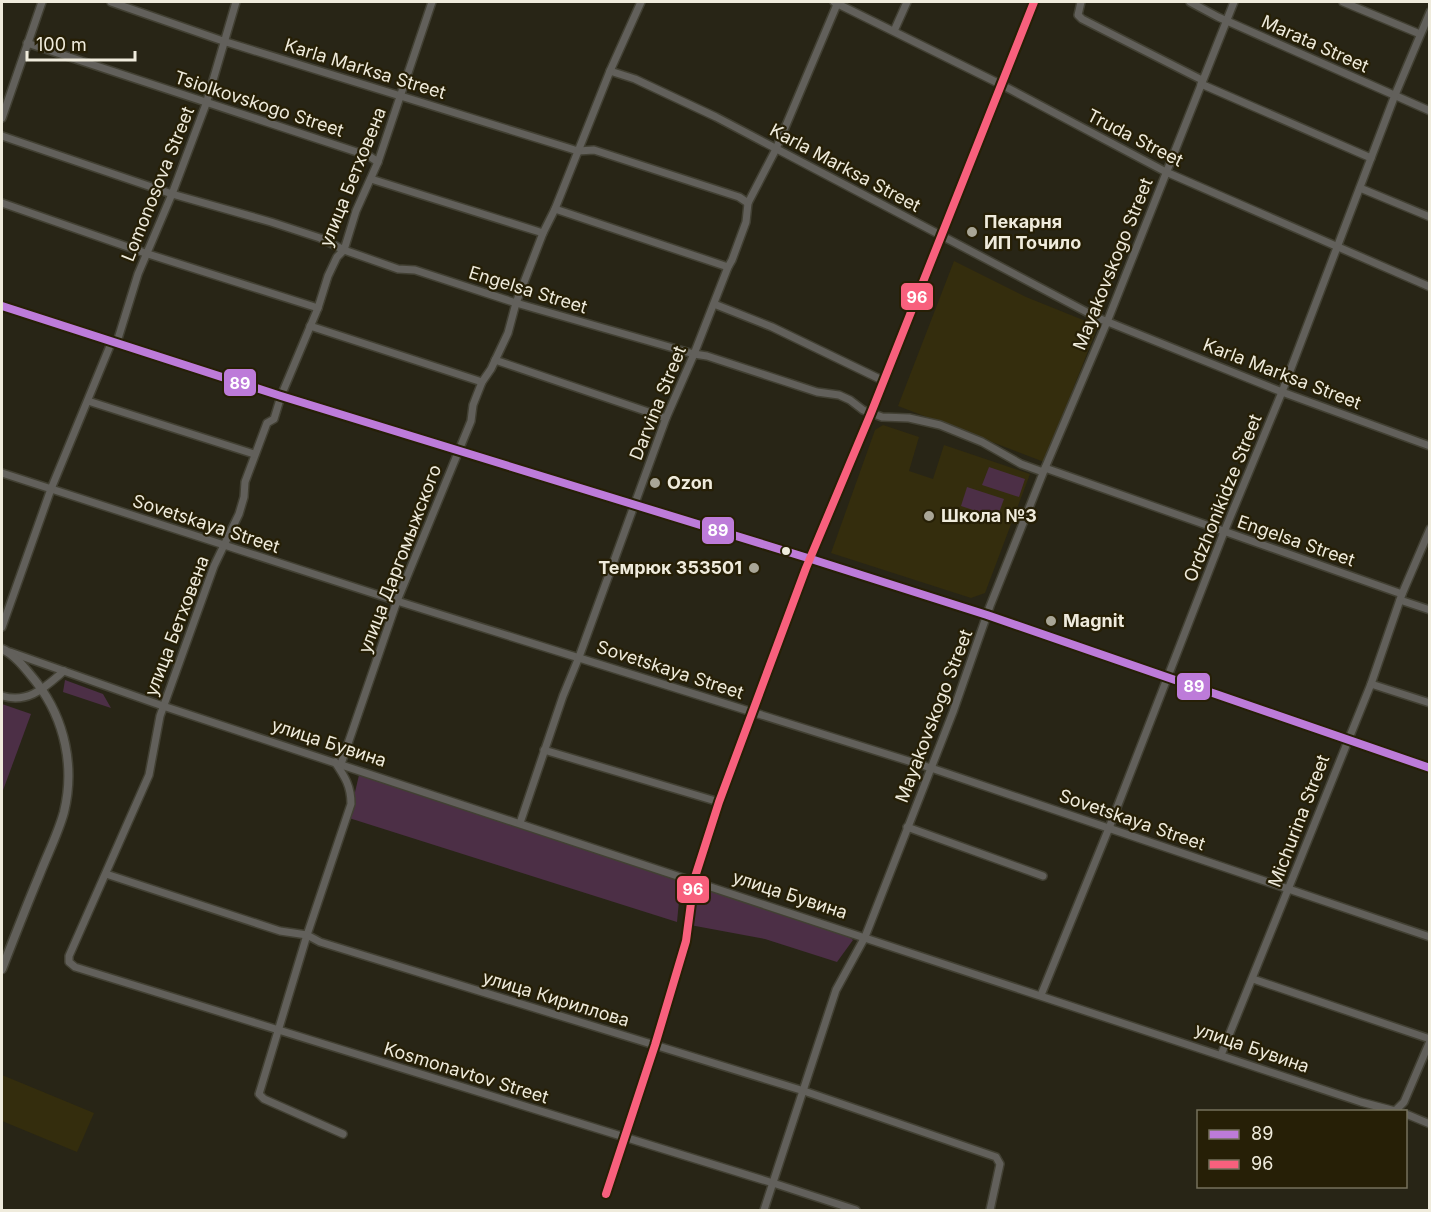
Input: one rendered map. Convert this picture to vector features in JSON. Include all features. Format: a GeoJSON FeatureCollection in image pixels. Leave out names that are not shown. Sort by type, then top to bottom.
{"type":"FeatureCollection","features":[{"type":"Feature","properties":{"kind":"street"},"geometry":{"type":"LineString","coordinates":[[2,118],[42,2]]}},
{"type":"Feature","properties":{"kind":"street","name":"Karla Marksa Street"},"geometry":{"type":"LineString","coordinates":[[111,2],[223,41],[401,97],[578,151],[594,150],[739,197],[748,203]]}},
{"type":"Feature","properties":{"kind":"street","name":"Lomonosova Street"},"geometry":{"type":"LineString","coordinates":[[2,627],[51,489],[115,342],[138,274],[172,194],[206,104],[236,2]]}},
{"type":"Feature","properties":{"kind":"street","name":"улица Бетховена"},"geometry":{"type":"LineString","coordinates":[[69,962],[69,956],[149,775],[163,706],[214,566],[239,514],[245,482],[254,454],[267,423],[274,419],[281,396],[318,308],[328,276],[337,257],[344,250],[356,211],[378,162],[432,2]]}},
{"type":"Feature","properties":{"kind":"street","name":"улица Даргомыжского"},"geometry":{"type":"LineString","coordinates":[[338,763],[397,602],[471,422],[473,405],[482,382],[508,333],[516,303],[543,233],[555,209],[610,70],[641,2]]}},
{"type":"Feature","properties":{"kind":"street","name":"Truda Street"},"geometry":{"type":"LineString","coordinates":[[837,2],[1002,85],[1166,172],[1430,287]]}},
{"type":"Feature","properties":{"kind":"street","name":"Darvina Street"},"geometry":{"type":"LineString","coordinates":[[520,823],[563,696],[666,418],[746,222],[748,203],[776,148],[837,2]]}},
{"type":"Feature","properties":{"kind":"street"},"geometry":{"type":"LineString","coordinates":[[894,31],[907,2]]}},
{"type":"Feature","properties":{"kind":"street"},"geometry":{"type":"LineString","coordinates":[[606,1194],[686,941],[694,880],[719,802],[811,559],[872,413],[1034,2]]}},
{"type":"Feature","properties":{"kind":"street"},"geometry":{"type":"LineString","coordinates":[[1081,2],[1078,15],[1082,19],[1202,82],[1371,158]]}},
{"type":"Feature","properties":{"kind":"street","name":"Marata Street"},"geometry":{"type":"LineString","coordinates":[[1190,2],[1226,21],[1430,111]]}},
{"type":"Feature","properties":{"kind":"street","name":"Mayakovskogo Street"},"geometry":{"type":"LineString","coordinates":[[764,1210],[836,990],[865,936],[1044,470],[1107,322],[1233,2]]}},
{"type":"Feature","properties":{"kind":"street"},"geometry":{"type":"LineString","coordinates":[[1343,2],[1420,34]]}},
{"type":"Feature","properties":{"kind":"street","name":"Ordzhonikidze Street"},"geometry":{"type":"LineString","coordinates":[[1041,994],[1109,828],[1224,532],[1282,392],[1395,95],[1430,12]]}},
{"type":"Feature","properties":{"kind":"street","name":"Tsiolkovskogo Street"},"geometry":{"type":"LineString","coordinates":[[27,43],[369,156],[378,162]]}},
{"type":"Feature","properties":{"kind":"street","name":"Karla Marksa Street"},"geometry":{"type":"LineString","coordinates":[[610,70],[668,94],[776,148],[1107,322],[1282,392],[1430,446]]}},
{"type":"Feature","properties":{"kind":"street","name":"Engelsa Street"},"geometry":{"type":"LineString","coordinates":[[2,136],[172,194],[320,238],[344,250],[398,269],[415,270],[516,303],[706,356],[817,392],[839,395],[863,410],[882,417],[909,418],[940,425],[982,442],[1021,464],[1224,532],[1401,597],[1430,610]]}},
{"type":"Feature","properties":{"kind":"street"},"geometry":{"type":"LineString","coordinates":[[371,179],[543,233]]}},
{"type":"Feature","properties":{"kind":"street"},"geometry":{"type":"LineString","coordinates":[[1360,188],[1430,217]]}},
{"type":"Feature","properties":{"kind":"street"},"geometry":{"type":"LineString","coordinates":[[2,203],[148,254],[318,308]]}},
{"type":"Feature","properties":{"kind":"street"},"geometry":{"type":"LineString","coordinates":[[555,209],[728,267]]}},
{"type":"Feature","properties":{"kind":"street"},"geometry":{"type":"LineString","coordinates":[[714,304],[772,327],[884,381]]}},
{"type":"Feature","properties":{"kind":"street"},"geometry":{"type":"LineString","coordinates":[[2,306],[281,396],[987,615],[1346,741],[1430,768]]}},
{"type":"Feature","properties":{"kind":"street"},"geometry":{"type":"LineString","coordinates":[[310,326],[482,382]]}},
{"type":"Feature","properties":{"kind":"street"},"geometry":{"type":"LineString","coordinates":[[495,360],[666,418]]}},
{"type":"Feature","properties":{"kind":"street"},"geometry":{"type":"LineString","coordinates":[[88,401],[254,454]]}},
{"type":"Feature","properties":{"kind":"street","name":"Sovetskaya Street"},"geometry":{"type":"LineString","coordinates":[[2,473],[397,602],[931,768],[1430,936]]}},
{"type":"Feature","properties":{"kind":"street","name":"Michurina Street"},"geometry":{"type":"LineString","coordinates":[[1221,1055],[1346,741],[1371,684],[1401,597],[1430,530]]}},
{"type":"Feature","properties":{"kind":"street"},"geometry":{"type":"LineString","coordinates":[[2,969],[59,826],[67,792],[67,754],[57,716],[42,690],[4,650]]}},
{"type":"Feature","properties":{"kind":"street","name":"улица Бувина"},"geometry":{"type":"LineString","coordinates":[[4,650],[163,706],[1041,994],[1377,1107],[1392,1110]]}},
{"type":"Feature","properties":{"kind":"street"},"geometry":{"type":"LineString","coordinates":[[2,696],[19,697],[42,690],[64,672]]}},
{"type":"Feature","properties":{"kind":"street"},"geometry":{"type":"LineString","coordinates":[[1371,684],[1430,703]]}},
{"type":"Feature","properties":{"kind":"street"},"geometry":{"type":"LineString","coordinates":[[544,750],[719,802]]}},
{"type":"Feature","properties":{"kind":"street"},"geometry":{"type":"LineString","coordinates":[[338,763],[351,791],[351,804],[259,1094],[264,1099],[343,1134]]}},
{"type":"Feature","properties":{"kind":"street"},"geometry":{"type":"LineString","coordinates":[[908,827],[1043,876]]}},
{"type":"Feature","properties":{"kind":"street","name":"улица Кириллова"},"geometry":{"type":"LineString","coordinates":[[106,874],[280,931],[308,935],[320,942],[804,1091],[996,1157],[1000,1164],[990,1210]]}},
{"type":"Feature","properties":{"kind":"street","name":"Kosmonavtov Street"},"geometry":{"type":"LineString","coordinates":[[69,962],[75,968],[856,1210]]}},
{"type":"Feature","properties":{"kind":"street"},"geometry":{"type":"LineString","coordinates":[[1252,979],[1430,1040],[1404,1102],[1398,1110]]}},
{"type":"Feature","properties":{"kind":"street"},"geometry":{"type":"LineString","coordinates":[[1407,1114],[1430,1124]]}},
{"type":"Feature","properties":{"kind":"shaded area"},"geometry":{"type":"Polygon","coordinates":[[[954,261],[1026,297],[1098,326],[1044,462],[898,406],[954,261]]]}},
{"type":"Feature","properties":{"kind":"shaded area","name":"Школа №3"},"geometry":{"type":"Polygon","coordinates":[[[883,425],[919,437],[909,471],[933,479],[944,445],[1030,474],[985,593],[971,598],[831,553],[875,430],[883,425]]]}},
{"type":"Feature","properties":{"kind":"shaded area"},"geometry":{"type":"Polygon","coordinates":[[[989,467],[1025,479],[1019,497],[982,485],[989,467]]]}},
{"type":"Feature","properties":{"kind":"shaded area"},"geometry":{"type":"Polygon","coordinates":[[[967,487],[1004,499],[997,518],[961,506],[967,487]]]}},
{"type":"Feature","properties":{"kind":"shaded area"},"geometry":{"type":"Polygon","coordinates":[[[65,680],[103,694],[111,708],[63,692],[65,680]]]}},
{"type":"Feature","properties":{"kind":"shaded area"},"geometry":{"type":"Polygon","coordinates":[[[2,704],[31,714],[2,793],[2,704]]]}},
{"type":"Feature","properties":{"kind":"shaded area"},"geometry":{"type":"Polygon","coordinates":[[[359,775],[681,880],[677,922],[349,818],[359,775]]]}},
{"type":"Feature","properties":{"kind":"shaded area"},"geometry":{"type":"Polygon","coordinates":[[[705,889],[846,934],[853,940],[837,962],[765,939],[690,925],[695,891],[705,889]]]}},
{"type":"Feature","properties":{"kind":"shaded area"},"geometry":{"type":"Polygon","coordinates":[[[2,1075],[94,1113],[77,1152],[2,1121],[2,1075]]]}},
{"type":"Feature","properties":{"kind":"transit line","name":"96"},"geometry":{"type":"LineString","coordinates":[[606,1194],[686,941],[694,880],[719,802],[806,568],[871,413],[1034,2]]}},
{"type":"Feature","properties":{"kind":"transit line","name":"89"},"geometry":{"type":"LineString","coordinates":[[2,306],[281,396],[987,615],[1430,768]]}},
{"type":"Feature","properties":{"kind":"place","name":"Пекарня ИП Точило"},"geometry":{"type":"Point","coordinates":[972,232]}},
{"type":"Feature","properties":{"kind":"place","name":"Ozon"},"geometry":{"type":"Point","coordinates":[655,483]}},
{"type":"Feature","properties":{"kind":"place","name":"Школа №3"},"geometry":{"type":"Point","coordinates":[929,516]}},
{"type":"Feature","properties":{"kind":"place","name":"Темрюк 353501"},"geometry":{"type":"Point","coordinates":[754,568]}},
{"type":"Feature","properties":{"kind":"place","name":"Magnit"},"geometry":{"type":"Point","coordinates":[1051,621]}}]}
